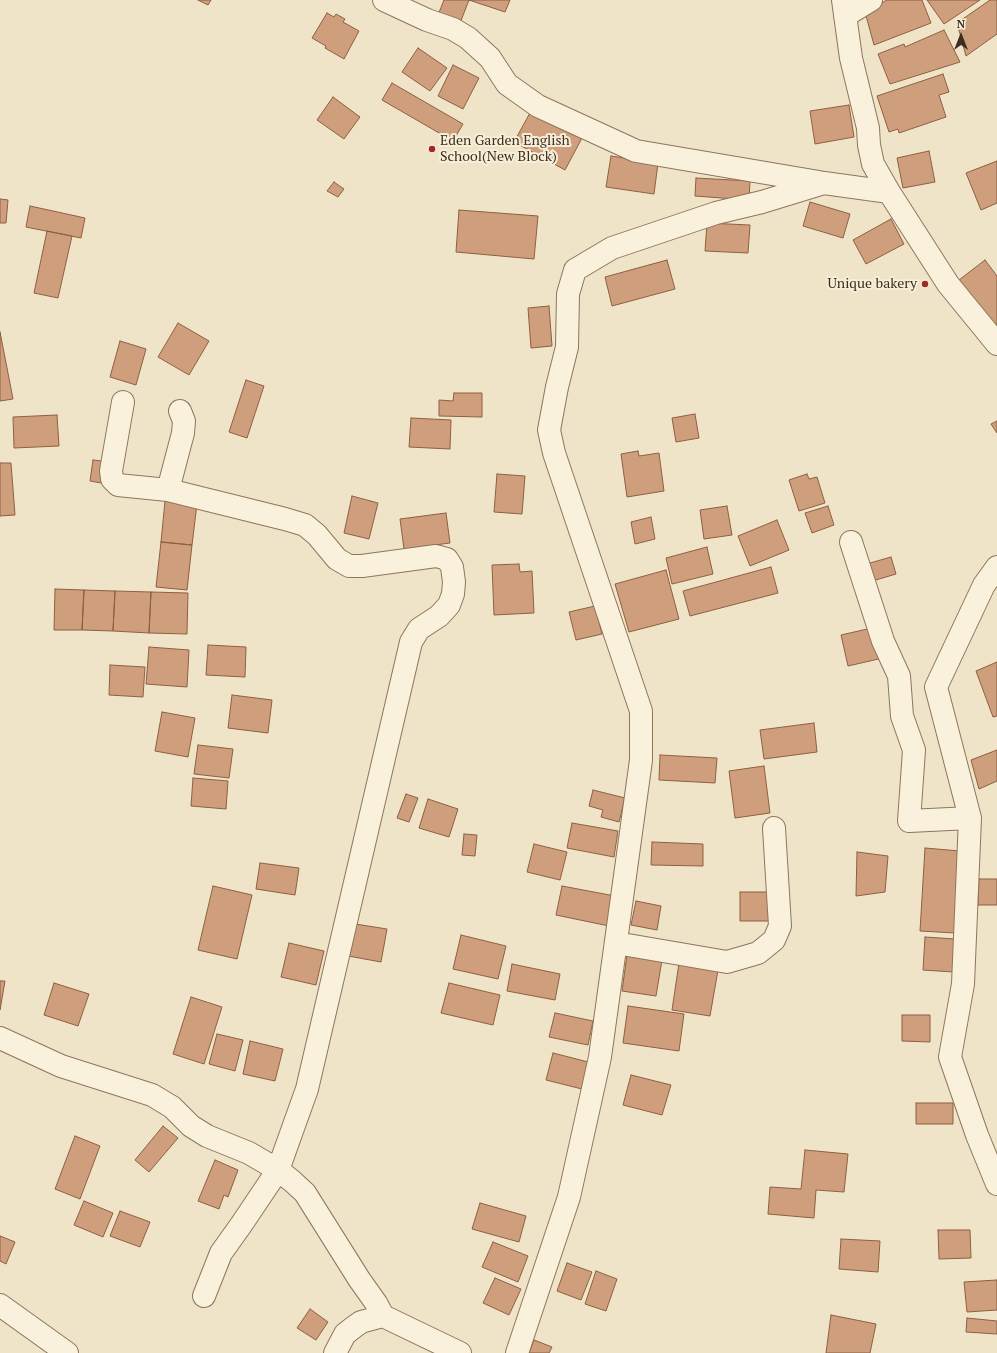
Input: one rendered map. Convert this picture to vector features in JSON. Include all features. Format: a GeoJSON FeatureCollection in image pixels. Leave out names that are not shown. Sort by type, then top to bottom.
{"type":"FeatureCollection","features":[{"type":"Feature","properties":{"kind":"street"},"geometry":{"type":"LineString","coordinates":[[384,0],[427,20],[453,29],[468,38],[490,58],[508,84],[538,106],[636,151],[824,183],[889,192]]}},
{"type":"Feature","properties":{"kind":"street"},"geometry":{"type":"LineString","coordinates":[[871,0],[844,8],[851,58],[868,128],[869,144],[873,164],[889,192],[948,284],[997,344]]}},
{"type":"Feature","properties":{"kind":"street"},"geometry":{"type":"LineString","coordinates":[[517,1353],[569,1197],[600,1058],[641,760],[641,711],[554,453],[549,430],[557,387],[567,347],[568,294],[575,270],[612,248],[716,213],[762,202],[824,183]]}},
{"type":"Feature","properties":{"kind":"street"},"geometry":{"type":"LineString","coordinates":[[123,402],[111,471],[112,479],[118,485],[168,490],[285,518],[305,525],[317,534],[337,559],[349,566],[362,566],[436,556],[447,559],[452,567],[454,582],[453,594],[449,605],[439,616],[419,629],[411,642],[307,1089],[278,1170],[241,1226],[221,1253],[204,1296]]}},
{"type":"Feature","properties":{"kind":"street"},"geometry":{"type":"LineString","coordinates":[[168,490],[183,433],[184,421],[180,411]]}},
{"type":"Feature","properties":{"kind":"street"},"geometry":{"type":"LineString","coordinates":[[851,542],[883,640],[899,676],[902,716],[914,750],[909,822],[970,818]]}},
{"type":"Feature","properties":{"kind":"street"},"geometry":{"type":"LineString","coordinates":[[997,567],[984,585],[936,687],[970,818],[963,984],[950,1057],[977,1135],[997,1184]]}},
{"type":"Feature","properties":{"kind":"street"},"geometry":{"type":"LineString","coordinates":[[616,944],[727,962],[758,953],[774,940],[780,926],[774,828]]}},
{"type":"Feature","properties":{"kind":"street"},"geometry":{"type":"LineString","coordinates":[[0,1038],[61,1066],[152,1095],[172,1106],[191,1126],[207,1136],[249,1153],[278,1170],[305,1193],[383,1316],[460,1353]]}},
{"type":"Feature","properties":{"kind":"street"},"geometry":{"type":"LineString","coordinates":[[0,1305],[67,1353]]}},
{"type":"Feature","properties":{"kind":"street"},"geometry":{"type":"LineString","coordinates":[[335,1353],[345,1334],[354,1327],[361,1322],[383,1316]]}},
{"type":"Feature","properties":{"kind":"building"},"geometry":{"type":"Polygon","coordinates":[[[198,0],[211,0],[208,5],[198,0]]]}},
{"type":"Feature","properties":{"kind":"building"},"geometry":{"type":"Polygon","coordinates":[[[444,0],[469,0],[460,23],[438,15],[444,0]]]}},
{"type":"Feature","properties":{"kind":"building"},"geometry":{"type":"Polygon","coordinates":[[[469,0],[510,0],[505,12],[469,0]]]}},
{"type":"Feature","properties":{"kind":"building"},"geometry":{"type":"Polygon","coordinates":[[[887,0],[922,0],[931,23],[874,45],[865,12],[887,0]]]}},
{"type":"Feature","properties":{"kind":"building"},"geometry":{"type":"Polygon","coordinates":[[[927,0],[980,0],[944,24],[927,0]]]}},
{"type":"Feature","properties":{"kind":"building"},"geometry":{"type":"Polygon","coordinates":[[[990,0],[997,0],[997,34],[966,56],[957,23],[990,0]]]}},
{"type":"Feature","properties":{"kind":"building"},"geometry":{"type":"Polygon","coordinates":[[[327,13],[334,17],[336,14],[345,19],[343,22],[359,31],[344,59],[325,48],[326,46],[312,38],[327,13]]]}},
{"type":"Feature","properties":{"kind":"building"},"geometry":{"type":"Polygon","coordinates":[[[944,30],[960,62],[890,84],[878,54],[904,44],[905,47],[944,30]]]}},
{"type":"Feature","properties":{"kind":"building"},"geometry":{"type":"Polygon","coordinates":[[[418,48],[447,68],[430,91],[402,72],[418,48]]]}},
{"type":"Feature","properties":{"kind":"building"},"geometry":{"type":"Polygon","coordinates":[[[453,65],[479,78],[463,109],[438,96],[453,65]]]}},
{"type":"Feature","properties":{"kind":"building"},"geometry":{"type":"Polygon","coordinates":[[[943,74],[949,92],[939,95],[946,117],[899,133],[898,129],[889,132],[877,96],[943,74]]]}},
{"type":"Feature","properties":{"kind":"building"},"geometry":{"type":"Polygon","coordinates":[[[392,83],[463,124],[453,141],[382,100],[392,83]]]}},
{"type":"Feature","properties":{"kind":"building"},"geometry":{"type":"Polygon","coordinates":[[[333,97],[360,117],[344,139],[317,120],[333,97]]]}},
{"type":"Feature","properties":{"kind":"building"},"geometry":{"type":"Polygon","coordinates":[[[849,105],[854,137],[815,144],[810,111],[849,105]]]}},
{"type":"Feature","properties":{"kind":"building"},"geometry":{"type":"Polygon","coordinates":[[[531,111],[582,138],[565,170],[514,142],[531,111]]]}},
{"type":"Feature","properties":{"kind":"building"},"geometry":{"type":"Polygon","coordinates":[[[929,151],[935,182],[903,188],[897,158],[929,151]]]}},
{"type":"Feature","properties":{"kind":"building"},"geometry":{"type":"Polygon","coordinates":[[[611,156],[658,163],[654,194],[606,187],[611,156]]]}},
{"type":"Feature","properties":{"kind":"building"},"geometry":{"type":"Polygon","coordinates":[[[997,161],[997,203],[981,210],[966,173],[997,161]]]}},
{"type":"Feature","properties":{"kind":"building"},"geometry":{"type":"Polygon","coordinates":[[[696,178],[750,181],[749,200],[695,196],[696,178]]]}},
{"type":"Feature","properties":{"kind":"building"},"geometry":{"type":"Polygon","coordinates":[[[334,182],[344,189],[338,197],[327,191],[334,182]]]}},
{"type":"Feature","properties":{"kind":"building"},"geometry":{"type":"Polygon","coordinates":[[[0,199],[8,200],[6,223],[0,223],[0,199]]]}},
{"type":"Feature","properties":{"kind":"building"},"geometry":{"type":"Polygon","coordinates":[[[810,202],[850,214],[843,238],[803,226],[810,202]]]}},
{"type":"Feature","properties":{"kind":"building"},"geometry":{"type":"Polygon","coordinates":[[[30,206],[85,218],[81,238],[26,227],[30,206]]]}},
{"type":"Feature","properties":{"kind":"building"},"geometry":{"type":"Polygon","coordinates":[[[459,210],[538,216],[534,259],[456,252],[459,210]]]}},
{"type":"Feature","properties":{"kind":"building"},"geometry":{"type":"Polygon","coordinates":[[[891,219],[904,244],[866,264],[853,240],[891,219]]]}},
{"type":"Feature","properties":{"kind":"building"},"geometry":{"type":"Polygon","coordinates":[[[707,223],[750,225],[748,253],[705,251],[707,223]]]}},
{"type":"Feature","properties":{"kind":"building"},"geometry":{"type":"Polygon","coordinates":[[[47,231],[72,236],[58,298],[34,293],[47,231]]]}},
{"type":"Feature","properties":{"kind":"building"},"geometry":{"type":"Polygon","coordinates":[[[667,260],[675,289],[612,306],[605,277],[667,260]]]}},
{"type":"Feature","properties":{"kind":"building"},"geometry":{"type":"Polygon","coordinates":[[[985,260],[997,276],[997,331],[959,280],[985,260]]]}},
{"type":"Feature","properties":{"kind":"building"},"geometry":{"type":"Polygon","coordinates":[[[549,306],[552,346],[531,348],[528,308],[549,306]]]}},
{"type":"Feature","properties":{"kind":"building"},"geometry":{"type":"Polygon","coordinates":[[[178,323],[209,341],[189,375],[158,357],[178,323]]]}},
{"type":"Feature","properties":{"kind":"building"},"geometry":{"type":"Polygon","coordinates":[[[0,332],[13,399],[0,401],[0,332]]]}},
{"type":"Feature","properties":{"kind":"building"},"geometry":{"type":"Polygon","coordinates":[[[120,341],[146,349],[136,385],[110,377],[120,341]]]}},
{"type":"Feature","properties":{"kind":"building"},"geometry":{"type":"Polygon","coordinates":[[[246,380],[264,386],[247,438],[229,432],[246,380]]]}},
{"type":"Feature","properties":{"kind":"building"},"geometry":{"type":"Polygon","coordinates":[[[454,393],[482,393],[482,417],[439,416],[439,400],[453,401],[454,393]]]}},
{"type":"Feature","properties":{"kind":"building"},"geometry":{"type":"Polygon","coordinates":[[[695,414],[699,438],[676,442],[672,418],[695,414]]]}},
{"type":"Feature","properties":{"kind":"building"},"geometry":{"type":"Polygon","coordinates":[[[57,415],[59,446],[14,448],[13,417],[57,415]]]}},
{"type":"Feature","properties":{"kind":"building"},"geometry":{"type":"Polygon","coordinates":[[[411,418],[451,420],[450,449],[409,447],[411,418]]]}},
{"type":"Feature","properties":{"kind":"building"},"geometry":{"type":"Polygon","coordinates":[[[997,421],[997,433],[991,424],[997,421]]]}},
{"type":"Feature","properties":{"kind":"building"},"geometry":{"type":"Polygon","coordinates":[[[638,451],[639,456],[659,453],[664,491],[627,497],[621,454],[638,451]]]}},
{"type":"Feature","properties":{"kind":"building"},"geometry":{"type":"Polygon","coordinates":[[[93,460],[110,462],[107,484],[90,481],[93,460]]]}},
{"type":"Feature","properties":{"kind":"building"},"geometry":{"type":"Polygon","coordinates":[[[0,463],[11,463],[15,515],[0,516],[0,463]]]}},
{"type":"Feature","properties":{"kind":"building"},"geometry":{"type":"Polygon","coordinates":[[[497,474],[525,476],[522,514],[494,512],[497,474]]]}},
{"type":"Feature","properties":{"kind":"building"},"geometry":{"type":"Polygon","coordinates":[[[807,474],[809,479],[817,477],[825,503],[799,511],[789,480],[807,474]]]}},
{"type":"Feature","properties":{"kind":"building"},"geometry":{"type":"Polygon","coordinates":[[[352,496],[378,503],[369,539],[344,533],[352,496]]]}},
{"type":"Feature","properties":{"kind":"building"},"geometry":{"type":"Polygon","coordinates":[[[165,501],[197,504],[192,545],[161,542],[165,501]]]}},
{"type":"Feature","properties":{"kind":"building"},"geometry":{"type":"Polygon","coordinates":[[[727,506],[732,535],[704,539],[700,510],[727,506]]]}},
{"type":"Feature","properties":{"kind":"building"},"geometry":{"type":"Polygon","coordinates":[[[828,506],[834,525],[812,533],[805,513],[828,506]]]}},
{"type":"Feature","properties":{"kind":"building"},"geometry":{"type":"Polygon","coordinates":[[[446,513],[450,543],[404,549],[400,519],[446,513]]]}},
{"type":"Feature","properties":{"kind":"building"},"geometry":{"type":"Polygon","coordinates":[[[651,517],[655,539],[635,544],[631,522],[651,517]]]}},
{"type":"Feature","properties":{"kind":"building"},"geometry":{"type":"Polygon","coordinates":[[[777,520],[789,550],[750,566],[738,536],[777,520]]]}},
{"type":"Feature","properties":{"kind":"building"},"geometry":{"type":"Polygon","coordinates":[[[161,542],[192,545],[187,590],[156,587],[161,542]]]}},
{"type":"Feature","properties":{"kind":"building"},"geometry":{"type":"Polygon","coordinates":[[[707,547],[713,574],[672,584],[666,558],[707,547]]]}},
{"type":"Feature","properties":{"kind":"building"},"geometry":{"type":"Polygon","coordinates":[[[891,557],[896,574],[869,582],[863,565],[891,557]]]}},
{"type":"Feature","properties":{"kind":"building"},"geometry":{"type":"Polygon","coordinates":[[[519,564],[520,572],[532,571],[534,613],[494,615],[492,565],[519,564]]]}},
{"type":"Feature","properties":{"kind":"building"},"geometry":{"type":"Polygon","coordinates":[[[771,567],[778,593],[690,616],[683,591],[771,567]]]}},
{"type":"Feature","properties":{"kind":"building"},"geometry":{"type":"Polygon","coordinates":[[[666,570],[679,619],[629,632],[615,584],[666,570]]]}},
{"type":"Feature","properties":{"kind":"building"},"geometry":{"type":"Polygon","coordinates":[[[55,589],[84,590],[82,630],[54,630],[55,589]]]}},
{"type":"Feature","properties":{"kind":"building"},"geometry":{"type":"Polygon","coordinates":[[[84,590],[115,591],[113,631],[82,630],[84,590]]]}},
{"type":"Feature","properties":{"kind":"building"},"geometry":{"type":"Polygon","coordinates":[[[115,591],[151,592],[149,633],[113,631],[115,591]]]}},
{"type":"Feature","properties":{"kind":"building"},"geometry":{"type":"Polygon","coordinates":[[[151,592],[188,593],[187,634],[149,633],[151,592]]]}},
{"type":"Feature","properties":{"kind":"building"},"geometry":{"type":"Polygon","coordinates":[[[595,606],[602,634],[576,640],[569,612],[595,606]]]}},
{"type":"Feature","properties":{"kind":"building"},"geometry":{"type":"Polygon","coordinates":[[[876,627],[883,658],[848,666],[841,635],[876,627]]]}},
{"type":"Feature","properties":{"kind":"building"},"geometry":{"type":"Polygon","coordinates":[[[208,645],[246,647],[245,677],[206,675],[208,645]]]}},
{"type":"Feature","properties":{"kind":"building"},"geometry":{"type":"Polygon","coordinates":[[[149,647],[189,650],[187,687],[146,684],[149,647]]]}},
{"type":"Feature","properties":{"kind":"building"},"geometry":{"type":"Polygon","coordinates":[[[997,662],[997,716],[993,717],[976,671],[997,662]]]}},
{"type":"Feature","properties":{"kind":"building"},"geometry":{"type":"Polygon","coordinates":[[[110,665],[145,667],[143,697],[109,695],[110,665]]]}},
{"type":"Feature","properties":{"kind":"building"},"geometry":{"type":"Polygon","coordinates":[[[232,695],[272,700],[268,733],[228,728],[232,695]]]}},
{"type":"Feature","properties":{"kind":"building"},"geometry":{"type":"Polygon","coordinates":[[[162,712],[195,718],[188,757],[155,751],[162,712]]]}},
{"type":"Feature","properties":{"kind":"building"},"geometry":{"type":"Polygon","coordinates":[[[814,723],[817,752],[764,759],[760,730],[814,723]]]}},
{"type":"Feature","properties":{"kind":"building"},"geometry":{"type":"Polygon","coordinates":[[[198,745],[233,749],[229,778],[194,774],[198,745]]]}},
{"type":"Feature","properties":{"kind":"building"},"geometry":{"type":"Polygon","coordinates":[[[997,750],[997,781],[979,789],[971,760],[997,750]]]}},
{"type":"Feature","properties":{"kind":"building"},"geometry":{"type":"Polygon","coordinates":[[[660,755],[717,758],[715,783],[659,780],[660,755]]]}},
{"type":"Feature","properties":{"kind":"building"},"geometry":{"type":"Polygon","coordinates":[[[764,766],[770,813],[735,818],[729,771],[764,766]]]}},
{"type":"Feature","properties":{"kind":"building"},"geometry":{"type":"Polygon","coordinates":[[[193,778],[228,781],[226,809],[191,806],[193,778]]]}},
{"type":"Feature","properties":{"kind":"building"},"geometry":{"type":"Polygon","coordinates":[[[593,790],[625,798],[619,822],[601,817],[603,810],[589,806],[593,790]]]}},
{"type":"Feature","properties":{"kind":"building"},"geometry":{"type":"Polygon","coordinates":[[[406,794],[418,798],[409,822],[397,818],[406,794]]]}},
{"type":"Feature","properties":{"kind":"building"},"geometry":{"type":"Polygon","coordinates":[[[428,799],[458,809],[449,837],[419,828],[428,799]]]}},
{"type":"Feature","properties":{"kind":"building"},"geometry":{"type":"Polygon","coordinates":[[[572,823],[618,831],[614,857],[567,848],[572,823]]]}},
{"type":"Feature","properties":{"kind":"building"},"geometry":{"type":"Polygon","coordinates":[[[464,834],[477,835],[475,856],[462,855],[464,834]]]}},
{"type":"Feature","properties":{"kind":"building"},"geometry":{"type":"Polygon","coordinates":[[[652,842],[703,844],[703,866],[651,865],[652,842]]]}},
{"type":"Feature","properties":{"kind":"building"},"geometry":{"type":"Polygon","coordinates":[[[534,844],[567,852],[560,880],[527,872],[534,844]]]}},
{"type":"Feature","properties":{"kind":"building"},"geometry":{"type":"Polygon","coordinates":[[[925,848],[960,851],[955,933],[920,931],[925,848]]]}},
{"type":"Feature","properties":{"kind":"building"},"geometry":{"type":"Polygon","coordinates":[[[857,852],[888,856],[885,892],[856,896],[857,852]]]}},
{"type":"Feature","properties":{"kind":"building"},"geometry":{"type":"Polygon","coordinates":[[[260,863],[299,868],[295,895],[256,889],[260,863]]]}},
{"type":"Feature","properties":{"kind":"building"},"geometry":{"type":"Polygon","coordinates":[[[979,879],[997,879],[997,905],[978,905],[979,879]]]}},
{"type":"Feature","properties":{"kind":"building"},"geometry":{"type":"Polygon","coordinates":[[[213,886],[252,895],[237,959],[198,950],[213,886]]]}},
{"type":"Feature","properties":{"kind":"building"},"geometry":{"type":"Polygon","coordinates":[[[562,886],[615,896],[609,926],[556,915],[562,886]]]}},
{"type":"Feature","properties":{"kind":"building"},"geometry":{"type":"Polygon","coordinates":[[[740,892],[777,892],[777,921],[740,921],[740,892]]]}},
{"type":"Feature","properties":{"kind":"building"},"geometry":{"type":"Polygon","coordinates":[[[636,901],[661,906],[657,930],[631,925],[636,901]]]}},
{"type":"Feature","properties":{"kind":"building"},"geometry":{"type":"Polygon","coordinates":[[[349,923],[387,929],[381,962],[343,955],[349,923]]]}},
{"type":"Feature","properties":{"kind":"building"},"geometry":{"type":"Polygon","coordinates":[[[461,935],[506,946],[498,979],[453,969],[461,935]]]}},
{"type":"Feature","properties":{"kind":"building"},"geometry":{"type":"Polygon","coordinates":[[[925,937],[955,939],[953,972],[923,970],[925,937]]]}},
{"type":"Feature","properties":{"kind":"building"},"geometry":{"type":"Polygon","coordinates":[[[289,943],[324,951],[316,985],[281,977],[289,943]]]}},
{"type":"Feature","properties":{"kind":"building"},"geometry":{"type":"Polygon","coordinates":[[[627,955],[662,960],[656,996],[622,991],[627,955]]]}},
{"type":"Feature","properties":{"kind":"building"},"geometry":{"type":"Polygon","coordinates":[[[679,963],[718,970],[710,1016],[672,1010],[679,963]]]}},
{"type":"Feature","properties":{"kind":"building"},"geometry":{"type":"Polygon","coordinates":[[[512,964],[560,974],[555,1000],[507,991],[512,964]]]}},
{"type":"Feature","properties":{"kind":"building"},"geometry":{"type":"Polygon","coordinates":[[[0,981],[5,981],[0,1010],[0,981]]]}},
{"type":"Feature","properties":{"kind":"building"},"geometry":{"type":"Polygon","coordinates":[[[54,983],[89,994],[78,1026],[44,1015],[54,983]]]}},
{"type":"Feature","properties":{"kind":"building"},"geometry":{"type":"Polygon","coordinates":[[[449,983],[500,995],[493,1025],[441,1013],[449,983]]]}},
{"type":"Feature","properties":{"kind":"building"},"geometry":{"type":"Polygon","coordinates":[[[191,997],[222,1007],[204,1064],[173,1054],[191,997]]]}},
{"type":"Feature","properties":{"kind":"building"},"geometry":{"type":"Polygon","coordinates":[[[628,1006],[684,1014],[679,1051],[623,1043],[628,1006]]]}},
{"type":"Feature","properties":{"kind":"building"},"geometry":{"type":"Polygon","coordinates":[[[555,1013],[593,1021],[588,1045],[549,1037],[555,1013]]]}},
{"type":"Feature","properties":{"kind":"building"},"geometry":{"type":"Polygon","coordinates":[[[902,1015],[930,1015],[930,1042],[902,1041],[902,1015]]]}},
{"type":"Feature","properties":{"kind":"building"},"geometry":{"type":"Polygon","coordinates":[[[217,1034],[243,1040],[235,1071],[209,1064],[217,1034]]]}},
{"type":"Feature","properties":{"kind":"building"},"geometry":{"type":"Polygon","coordinates":[[[250,1041],[283,1049],[275,1081],[243,1074],[250,1041]]]}},
{"type":"Feature","properties":{"kind":"building"},"geometry":{"type":"Polygon","coordinates":[[[553,1053],[596,1064],[590,1091],[546,1080],[553,1053]]]}},
{"type":"Feature","properties":{"kind":"building"},"geometry":{"type":"Polygon","coordinates":[[[631,1075],[671,1085],[662,1115],[623,1105],[631,1075]]]}},
{"type":"Feature","properties":{"kind":"building"},"geometry":{"type":"Polygon","coordinates":[[[916,1103],[953,1103],[953,1124],[916,1124],[916,1103]]]}},
{"type":"Feature","properties":{"kind":"building"},"geometry":{"type":"Polygon","coordinates":[[[163,1126],[178,1138],[149,1172],[135,1160],[163,1126]]]}},
{"type":"Feature","properties":{"kind":"building"},"geometry":{"type":"Polygon","coordinates":[[[75,1136],[100,1146],[80,1199],[55,1189],[75,1136]]]}},
{"type":"Feature","properties":{"kind":"building"},"geometry":{"type":"Polygon","coordinates":[[[805,1150],[848,1154],[844,1192],[816,1190],[814,1218],[768,1214],[770,1187],[801,1189],[805,1150]]]}},
{"type":"Feature","properties":{"kind":"building"},"geometry":{"type":"Polygon","coordinates":[[[215,1160],[238,1170],[228,1197],[224,1195],[219,1209],[198,1201],[215,1160]]]}},
{"type":"Feature","properties":{"kind":"building"},"geometry":{"type":"Polygon","coordinates":[[[84,1201],[113,1213],[103,1237],[74,1225],[84,1201]]]}},
{"type":"Feature","properties":{"kind":"building"},"geometry":{"type":"Polygon","coordinates":[[[480,1203],[526,1216],[519,1242],[472,1229],[480,1203]]]}},
{"type":"Feature","properties":{"kind":"building"},"geometry":{"type":"Polygon","coordinates":[[[120,1211],[150,1222],[140,1247],[110,1236],[120,1211]]]}},
{"type":"Feature","properties":{"kind":"building"},"geometry":{"type":"Polygon","coordinates":[[[938,1230],[970,1230],[971,1258],[939,1259],[938,1230]]]}},
{"type":"Feature","properties":{"kind":"building"},"geometry":{"type":"Polygon","coordinates":[[[0,1236],[15,1242],[6,1264],[0,1261],[0,1236]]]}},
{"type":"Feature","properties":{"kind":"building"},"geometry":{"type":"Polygon","coordinates":[[[841,1239],[880,1241],[878,1272],[839,1269],[841,1239]]]}},
{"type":"Feature","properties":{"kind":"building"},"geometry":{"type":"Polygon","coordinates":[[[493,1242],[528,1256],[518,1282],[482,1267],[493,1242]]]}},
{"type":"Feature","properties":{"kind":"building"},"geometry":{"type":"Polygon","coordinates":[[[567,1263],[592,1272],[581,1300],[557,1291],[567,1263]]]}},
{"type":"Feature","properties":{"kind":"building"},"geometry":{"type":"Polygon","coordinates":[[[596,1271],[617,1279],[606,1311],[585,1304],[596,1271]]]}},
{"type":"Feature","properties":{"kind":"building"},"geometry":{"type":"Polygon","coordinates":[[[495,1278],[521,1289],[509,1315],[483,1303],[495,1278]]]}},
{"type":"Feature","properties":{"kind":"building"},"geometry":{"type":"Polygon","coordinates":[[[997,1280],[997,1310],[967,1312],[964,1282],[997,1280]]]}},
{"type":"Feature","properties":{"kind":"building"},"geometry":{"type":"Polygon","coordinates":[[[310,1309],[328,1322],[316,1340],[297,1328],[310,1309]]]}},
{"type":"Feature","properties":{"kind":"building"},"geometry":{"type":"Polygon","coordinates":[[[831,1315],[876,1324],[870,1353],[826,1353],[831,1315]]]}},
{"type":"Feature","properties":{"kind":"building"},"geometry":{"type":"Polygon","coordinates":[[[967,1318],[997,1321],[997,1334],[966,1332],[967,1318]]]}},
{"type":"Feature","properties":{"kind":"building"},"geometry":{"type":"Polygon","coordinates":[[[534,1340],[552,1347],[549,1353],[529,1353],[534,1340]]]}},
{"type":"Feature","properties":{"kind":"place","name":"Eden Garden English School(New Block)"},"geometry":{"type":"Point","coordinates":[432,149]}},
{"type":"Feature","properties":{"kind":"place","name":"Unique bakery"},"geometry":{"type":"Point","coordinates":[925,284]}}]}
